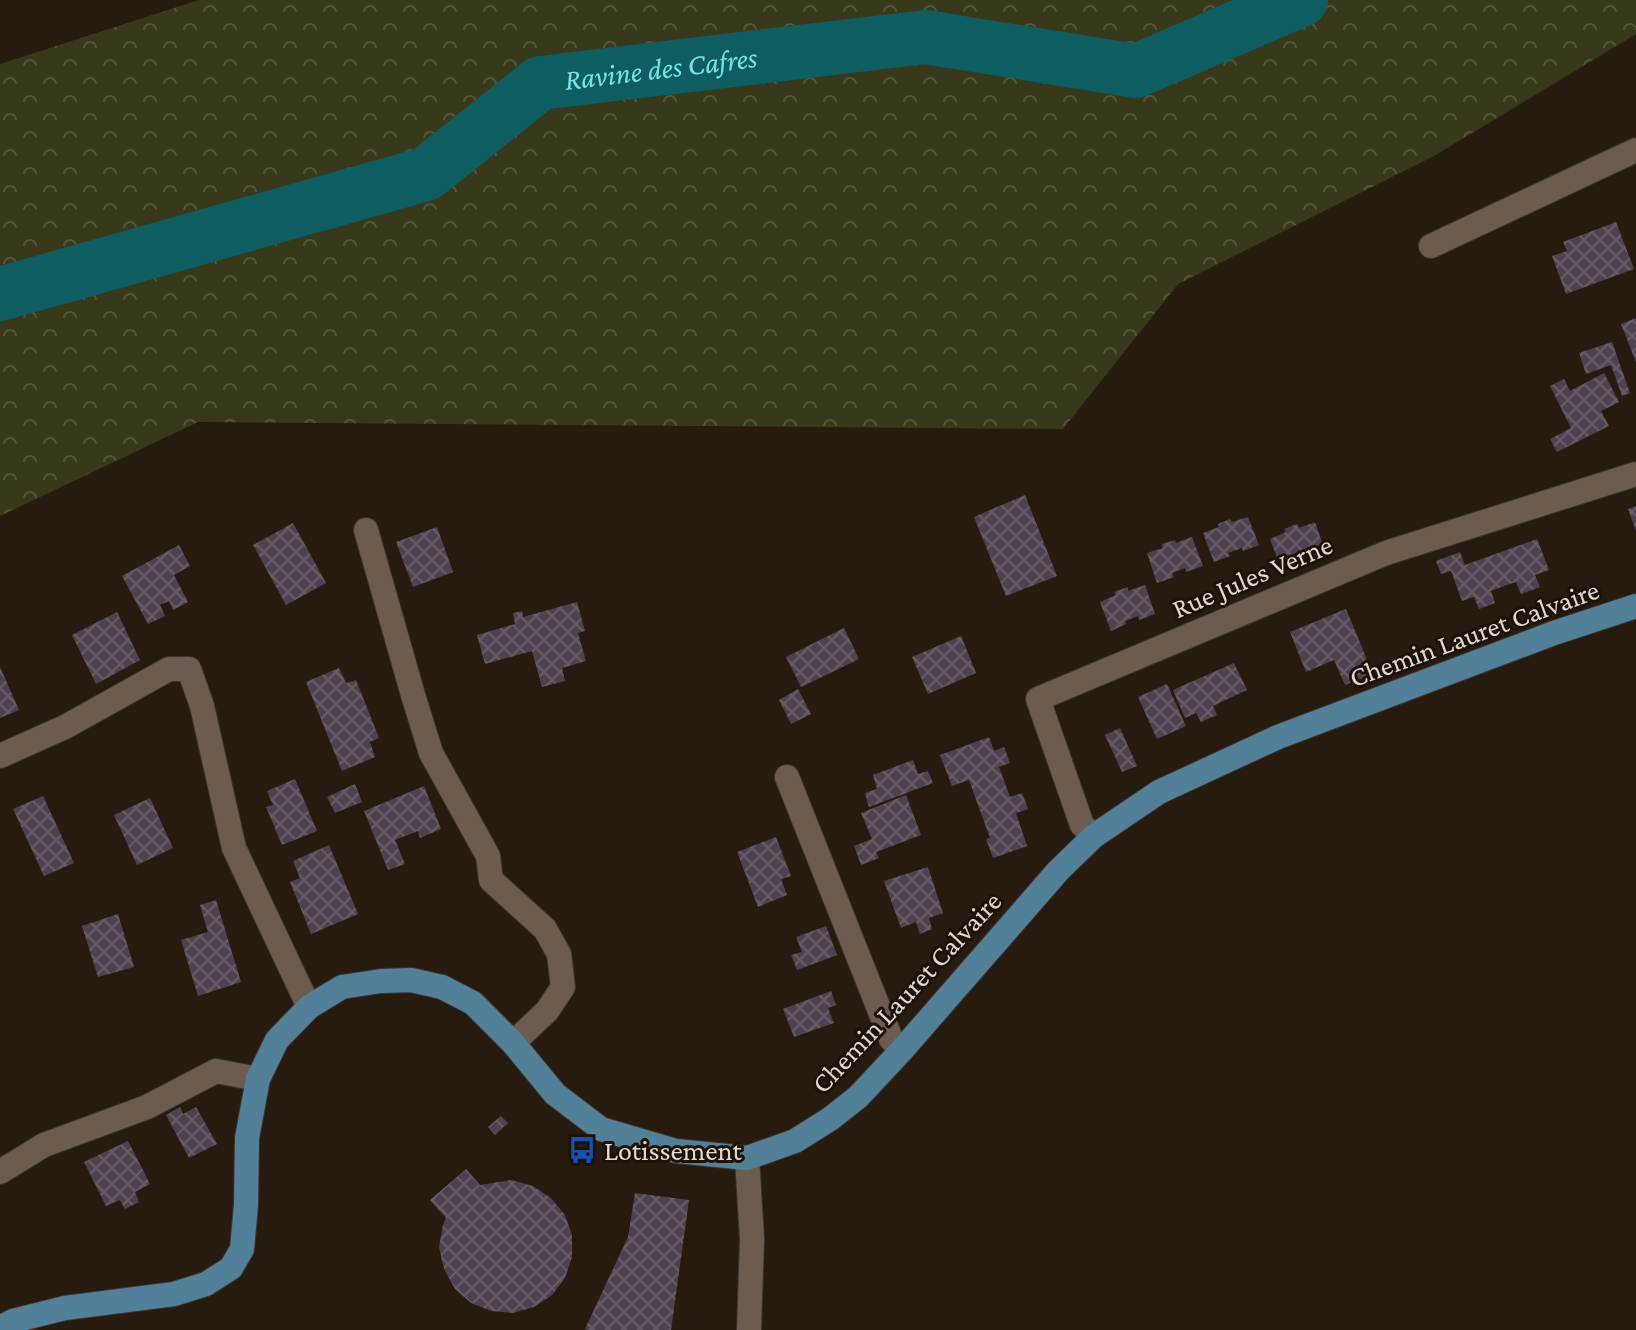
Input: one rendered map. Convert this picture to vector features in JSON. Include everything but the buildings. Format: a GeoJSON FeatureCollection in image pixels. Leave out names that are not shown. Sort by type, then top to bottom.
{"type":"FeatureCollection","features":[{"type":"Feature","properties":{"kind":"main road","name":"Chemin Lauret Calvaire"},"geometry":{"type":"LineString","coordinates":[[0,1328],[13,1321],[65,1308],[174,1294],[206,1284],[231,1268],[242,1249],[247,1138],[258,1079],[277,1040],[309,1007],[342,987],[411,980],[442,987],[473,1003],[513,1043],[555,1094],[601,1129],[676,1151],[747,1158],[795,1141],[858,1097],[1058,871],[1094,836],[1159,792],[1278,737],[1554,633],[1636,606]]}},
{"type":"Feature","properties":{"kind":"street"},"geometry":{"type":"LineString","coordinates":[[1431,246],[1636,150]]}},
{"type":"Feature","properties":{"kind":"street","name":"Rue Jules Verne"},"geometry":{"type":"LineString","coordinates":[[1094,836],[1082,825],[1038,699],[1386,553],[1636,474]]}},
{"type":"Feature","properties":{"kind":"street"},"geometry":{"type":"LineString","coordinates":[[366,530],[431,753],[488,856],[491,880],[545,929],[559,954],[563,987],[547,1011],[513,1043]]}},
{"type":"Feature","properties":{"kind":"street"},"geometry":{"type":"LineString","coordinates":[[0,756],[65,727],[169,669],[189,669],[202,706],[234,848],[309,1007]]}},
{"type":"Feature","properties":{"kind":"street"},"geometry":{"type":"LineString","coordinates":[[787,777],[891,1039],[902,1050]]}},
{"type":"Feature","properties":{"kind":"street"},"geometry":{"type":"LineString","coordinates":[[0,1172],[44,1145],[147,1107],[216,1071],[258,1079]]}},
{"type":"Feature","properties":{"kind":"street"},"geometry":{"type":"LineString","coordinates":[[747,1158],[752,1239],[749,1330]]}},
{"type":"Feature","properties":{"kind":"green space"},"geometry":{"type":"Polygon","coordinates":[[[199,0],[1636,0],[1636,34],[1434,156],[1178,284],[1063,429],[198,422],[0,516],[0,64],[199,0]]]}},
{"type":"Feature","properties":{"kind":"waterway","name":"Ravine des Cafres"},"geometry":{"type":"LineString","coordinates":[[0,294],[426,174],[540,83],[925,37],[1136,71],[1301,0]]}},
{"type":"Feature","properties":{"kind":"place","name":"Lotissement"},"geometry":{"type":"Point","coordinates":[582,1150]}}]}
